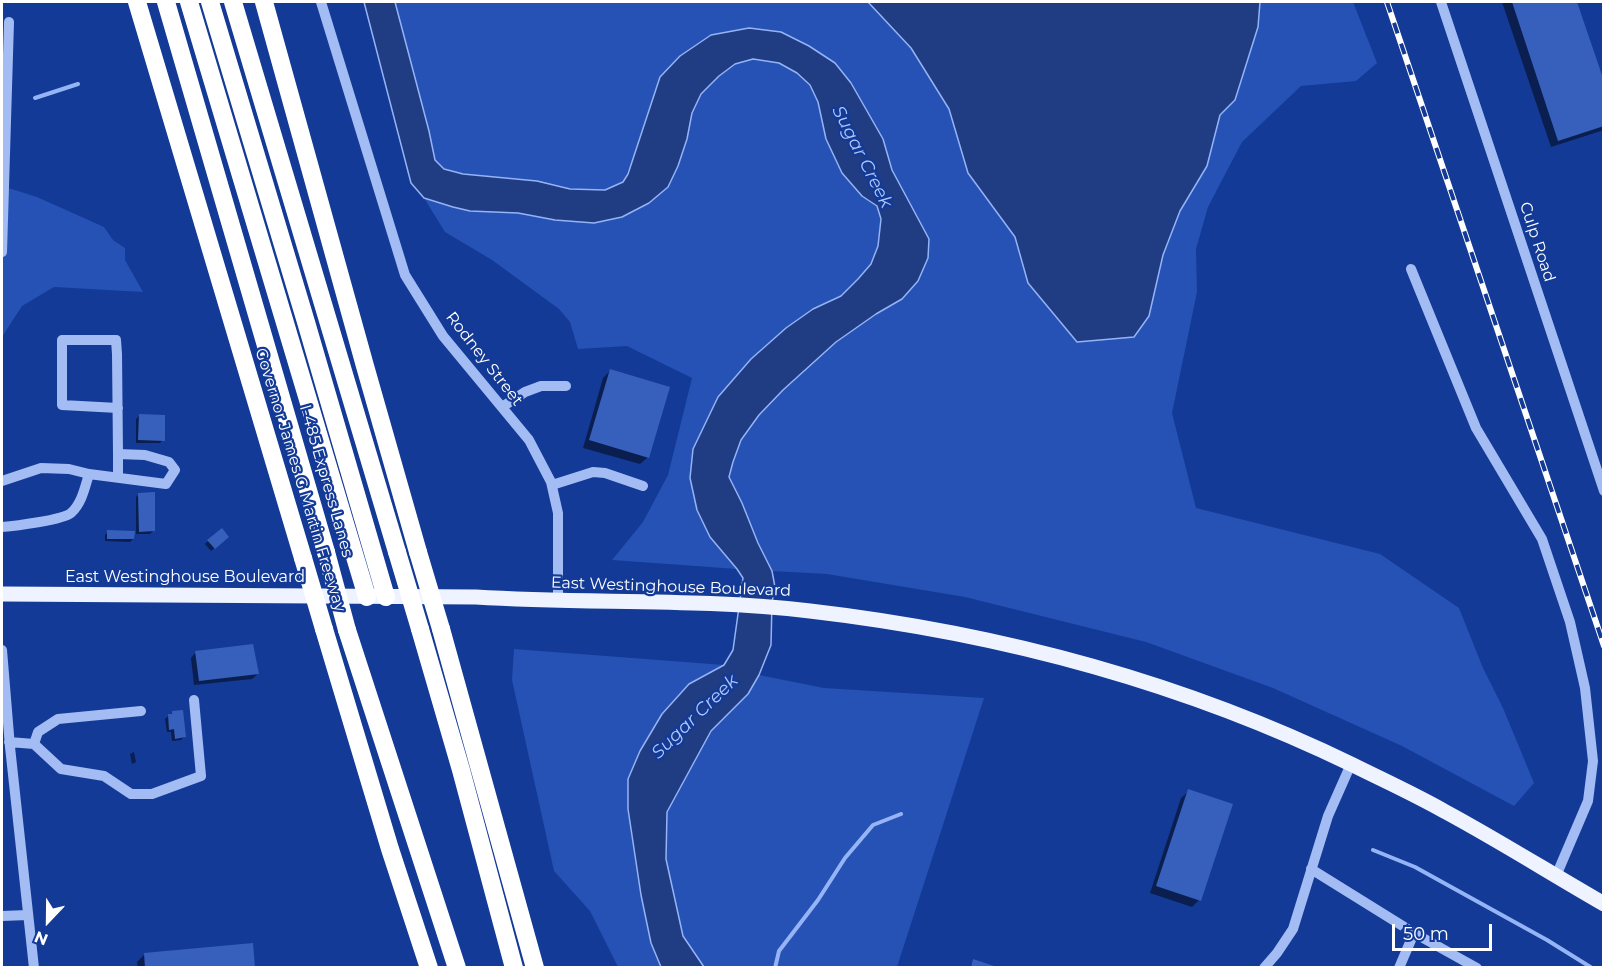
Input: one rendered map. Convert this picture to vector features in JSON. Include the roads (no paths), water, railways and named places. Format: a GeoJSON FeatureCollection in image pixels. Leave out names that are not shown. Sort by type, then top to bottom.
{"type":"FeatureCollection","features":[{"type":"Feature","properties":{"kind":"highway","name":"Governor James G Martin Freeway"},"geometry":{"type":"LineString","coordinates":[[137,2],[390,849],[429,968]]}},
{"type":"Feature","properties":{"kind":"highway","name":"I-485 Express Lanes"},"geometry":{"type":"LineString","coordinates":[[166,2],[347,630],[457,968]]}},
{"type":"Feature","properties":{"kind":"highway"},"geometry":{"type":"LineString","coordinates":[[189,2],[367,597]]}},
{"type":"Feature","properties":{"kind":"highway"},"geometry":{"type":"LineString","coordinates":[[210,2],[386,597]]}},
{"type":"Feature","properties":{"kind":"highway"},"geometry":{"type":"LineString","coordinates":[[233,2],[420,629],[461,770],[514,968]]}},
{"type":"Feature","properties":{"kind":"highway"},"geometry":{"type":"LineString","coordinates":[[264,2],[535,968]]}},
{"type":"Feature","properties":{"kind":"highway"},"geometry":{"type":"LineString","coordinates":[[439,916],[451,968]]}},
{"type":"Feature","properties":{"kind":"main road","name":"East Westinghouse Boulevard"},"geometry":{"type":"LineString","coordinates":[[2,594],[386,597],[702,603],[796,609],[868,618],[1014,645],[1099,667],[1176,692],[1263,725],[1351,764],[1443,810],[1604,904]]}},
{"type":"Feature","properties":{"kind":"street","name":"Rodney Street"},"geometry":{"type":"LineString","coordinates":[[321,2],[405,274],[443,336],[529,440],[552,485],[558,513],[558,600]]}},
{"type":"Feature","properties":{"kind":"street","name":"Culp Road"},"geometry":{"type":"LineString","coordinates":[[1441,2],[1604,491]]}},
{"type":"Feature","properties":{"kind":"street"},"geometry":{"type":"LineString","coordinates":[[2,252],[9,22]]}},
{"type":"Feature","properties":{"kind":"street"},"geometry":{"type":"LineString","coordinates":[[1411,269],[1476,428],[1542,539],[1570,622],[1585,688],[1593,761],[1588,801],[1556,876]]}},
{"type":"Feature","properties":{"kind":"street"},"geometry":{"type":"LineString","coordinates":[[118,408],[62,405],[62,340],[116,340],[118,408],[118,477]]}},
{"type":"Feature","properties":{"kind":"street"},"geometry":{"type":"LineString","coordinates":[[502,407],[525,392],[541,386],[566,386]]}},
{"type":"Feature","properties":{"kind":"street"},"geometry":{"type":"LineString","coordinates":[[2,481],[41,468],[69,469],[89,474],[166,483],[175,470],[169,462],[145,455],[118,454]]}},
{"type":"Feature","properties":{"kind":"street"},"geometry":{"type":"LineString","coordinates":[[552,485],[593,472],[605,473],[643,486]]}},
{"type":"Feature","properties":{"kind":"street"},"geometry":{"type":"LineString","coordinates":[[2,527],[41,522],[70,514],[80,501],[89,474]]}},
{"type":"Feature","properties":{"kind":"street"},"geometry":{"type":"LineString","coordinates":[[2,650],[9,742],[34,968]]}},
{"type":"Feature","properties":{"kind":"street"},"geometry":{"type":"LineString","coordinates":[[9,742],[34,744],[61,769],[104,776],[130,794],[152,794],[201,776],[194,700]]}},
{"type":"Feature","properties":{"kind":"street"},"geometry":{"type":"LineString","coordinates":[[34,744],[39,732],[58,719],[141,711]]}},
{"type":"Feature","properties":{"kind":"street"},"geometry":{"type":"LineString","coordinates":[[1264,968],[1293,929],[1328,816],[1351,764]]}},
{"type":"Feature","properties":{"kind":"street"},"geometry":{"type":"LineString","coordinates":[[1311,869],[1414,933],[1477,968]]}},
{"type":"Feature","properties":{"kind":"street"},"geometry":{"type":"LineString","coordinates":[[2,916],[28,915]]}},
{"type":"Feature","properties":{"kind":"street"},"geometry":{"type":"LineString","coordinates":[[1399,968],[1414,933]]}},
{"type":"Feature","properties":{"kind":"water","name":"Sugar Creek"},"geometry":{"type":"Polygon","coordinates":[[[364,2],[395,2],[435,160],[444,169],[463,174],[537,181],[570,189],[605,190],[623,182],[628,174],[660,77],[680,56],[711,35],[749,28],[781,32],[835,63],[851,83],[883,139],[892,170],[929,239],[928,258],[918,281],[902,299],[836,342],[783,390],[759,415],[741,440],[733,462],[729,477],[772,571],[775,587],[772,602],[771,645],[759,675],[748,694],[711,731],[667,812],[666,859],[683,936],[704,967],[661,967],[651,943],[628,809],[628,779],[640,751],[662,714],[689,684],[724,665],[733,650],[743,578],[710,537],[697,510],[690,478],[693,449],[718,397],[751,359],[786,328],[813,309],[841,296],[871,264],[878,246],[881,219],[877,206],[862,196],[842,173],[826,139],[818,102],[810,85],[797,73],[779,63],[753,59],[735,64],[701,94],[692,113],[687,139],[678,166],[668,187],[649,203],[622,217],[594,223],[555,220],[518,213],[470,211],[424,198],[411,183],[364,2]]]}},
{"type":"Feature","properties":{"kind":"water"},"geometry":{"type":"Polygon","coordinates":[[[868,2],[1260,2],[1258,27],[1235,100],[1220,115],[1207,166],[1180,211],[1163,255],[1149,316],[1134,337],[1077,342],[1028,283],[1015,237],[968,173],[949,109],[911,48],[868,2]]]}},
{"type":"Feature","properties":{"kind":"waterway"},"geometry":{"type":"LineString","coordinates":[[35,98],[78,84]]}},
{"type":"Feature","properties":{"kind":"waterway"},"geometry":{"type":"LineString","coordinates":[[775,968],[779,951],[818,900],[845,858],[873,825],[901,814]]}},
{"type":"Feature","properties":{"kind":"waterway"},"geometry":{"type":"LineString","coordinates":[[1373,850],[1415,867],[1547,940],[1592,968]]}},
{"type":"Feature","properties":{"kind":"railway"},"geometry":{"type":"LineString","coordinates":[[1387,2],[1604,646]]}}]}
